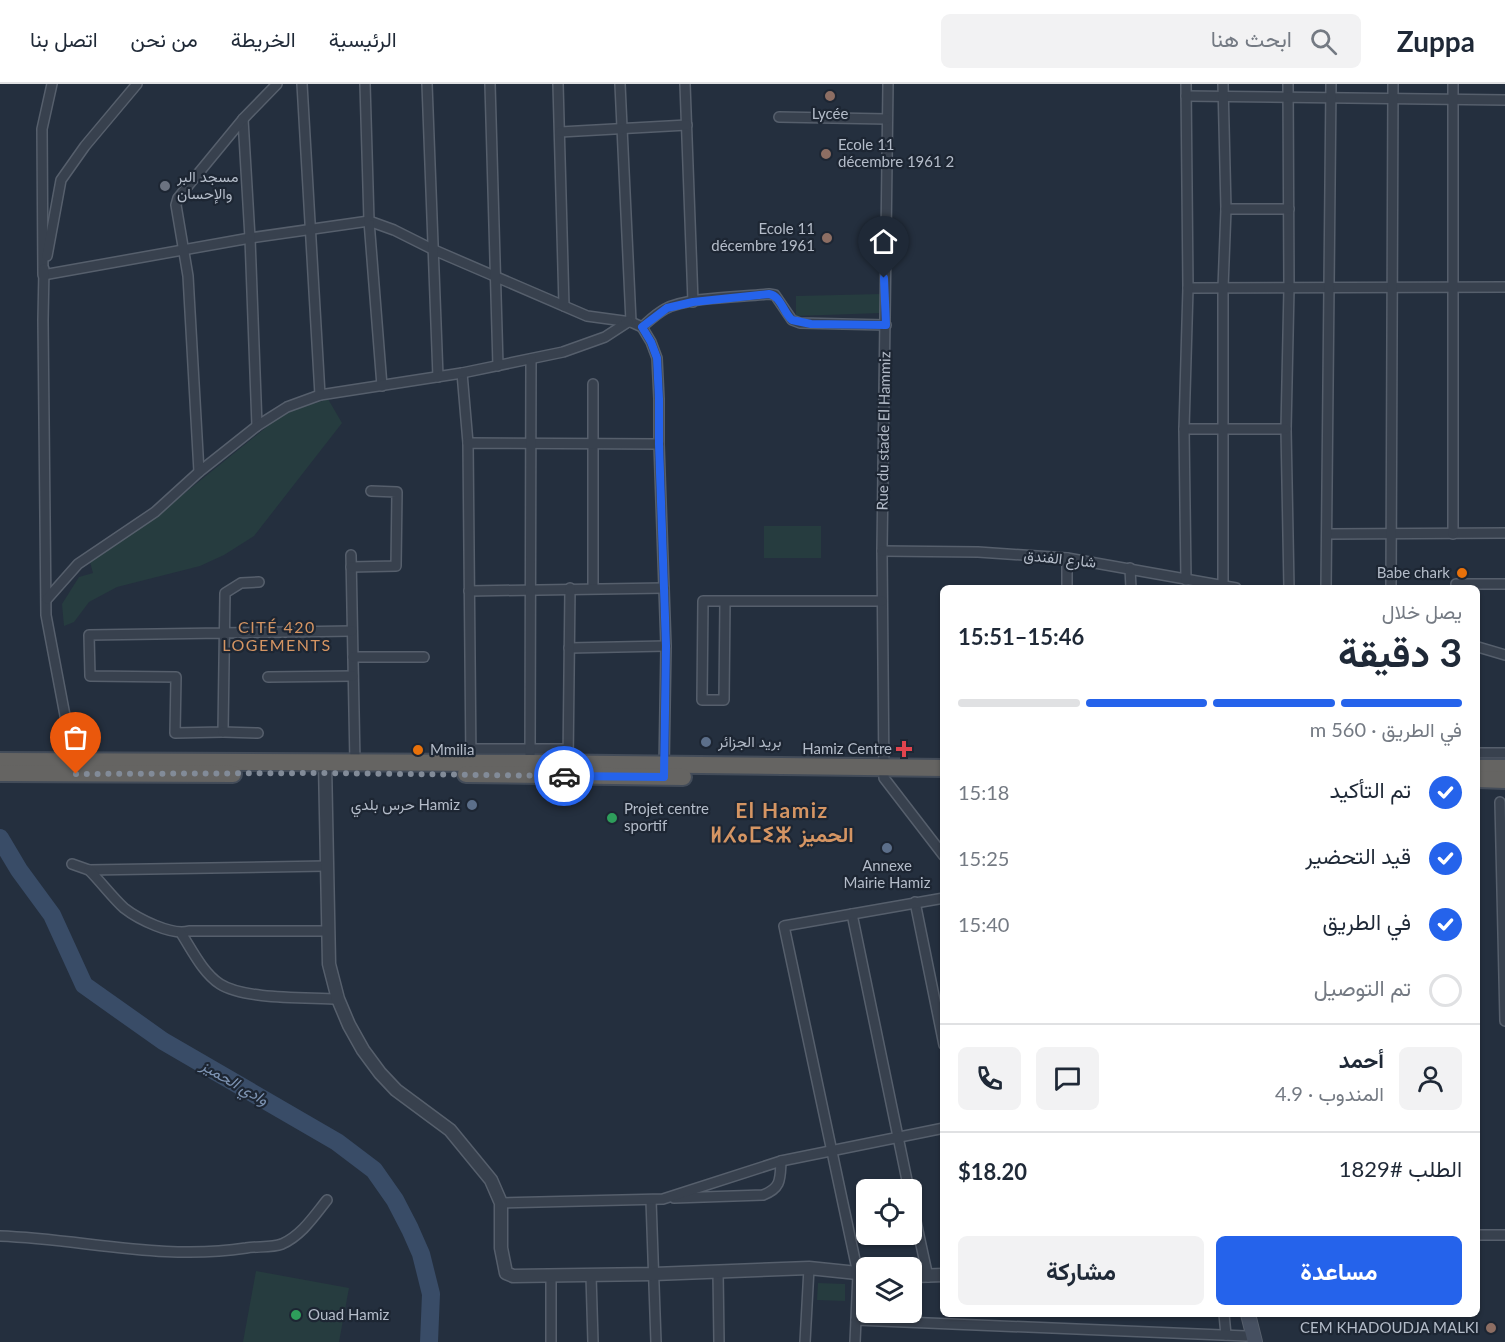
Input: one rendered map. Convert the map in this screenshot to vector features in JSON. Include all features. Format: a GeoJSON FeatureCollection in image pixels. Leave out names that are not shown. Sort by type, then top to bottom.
{"type":"FeatureCollection","features":[{"type":"Feature","properties":{"kind":"highway"},"geometry":{"type":"LineString","coordinates":[[324,768],[355,763],[471,756],[568,756],[664,771]]}},
{"type":"Feature","properties":{"kind":"highway"},"geometry":{"type":"LineString","coordinates":[[0,761],[52,767],[884,773],[940,779]]}},
{"type":"Feature","properties":{"kind":"highway"},"geometry":{"type":"LineString","coordinates":[[0,773],[52,767]]}},
{"type":"Feature","properties":{"kind":"highway"},"geometry":{"type":"LineString","coordinates":[[884,773],[940,768]]}},
{"type":"Feature","properties":{"kind":"highway"},"geometry":{"type":"LineString","coordinates":[[1480,768],[1505,768]]}},
{"type":"Feature","properties":{"kind":"highway"},"geometry":{"type":"LineString","coordinates":[[1480,779],[1505,780]]}},
{"type":"Feature","properties":{"kind":"main road"},"geometry":{"type":"LineString","coordinates":[[1242,1317],[1250,1340]]}},
{"type":"Feature","properties":{"kind":"main road"},"geometry":{"type":"LineString","coordinates":[[1248,1317],[1250,1340]]}},
{"type":"Feature","properties":{"kind":"street"},"geometry":{"type":"LineString","coordinates":[[52,84],[42,129],[46,615],[75,767]]}},
{"type":"Feature","properties":{"kind":"street"},"geometry":{"type":"LineString","coordinates":[[43,275],[62,180],[85,146],[138,84]]}},
{"type":"Feature","properties":{"kind":"street"},"geometry":{"type":"LineString","coordinates":[[200,472],[188,276],[176,205],[178,198],[243,119],[277,84]]}},
{"type":"Feature","properties":{"kind":"street"},"geometry":{"type":"LineString","coordinates":[[302,84],[320,395]]}},
{"type":"Feature","properties":{"kind":"street"},"geometry":{"type":"LineString","coordinates":[[365,84],[369,221],[381,386]]}},
{"type":"Feature","properties":{"kind":"street"},"geometry":{"type":"LineString","coordinates":[[427,84],[438,377]]}},
{"type":"Feature","properties":{"kind":"street"},"geometry":{"type":"LineString","coordinates":[[490,84],[498,366]]}},
{"type":"Feature","properties":{"kind":"street"},"geometry":{"type":"LineString","coordinates":[[558,84],[564,306]]}},
{"type":"Feature","properties":{"kind":"street"},"geometry":{"type":"LineString","coordinates":[[620,84],[630,322]]}},
{"type":"Feature","properties":{"kind":"street"},"geometry":{"type":"LineString","coordinates":[[685,84],[693,302]]}},
{"type":"Feature","properties":{"kind":"street","name":"Rue du stade El Hammiz"},"geometry":{"type":"LineString","coordinates":[[884,773],[882,551],[888,84]]}},
{"type":"Feature","properties":{"kind":"street"},"geometry":{"type":"LineString","coordinates":[[1186,84],[1188,288],[1184,429],[1186,580]]}},
{"type":"Feature","properties":{"kind":"street"},"geometry":{"type":"LineString","coordinates":[[1223,84],[1226,209],[1223,288],[1223,585]]}},
{"type":"Feature","properties":{"kind":"street"},"geometry":{"type":"LineString","coordinates":[[1288,84],[1289,288],[1286,429],[1289,585]]}},
{"type":"Feature","properties":{"kind":"street"},"geometry":{"type":"LineString","coordinates":[[1326,585],[1331,84]]}},
{"type":"Feature","properties":{"kind":"street"},"geometry":{"type":"LineString","coordinates":[[1391,585],[1393,84]]}},
{"type":"Feature","properties":{"kind":"street"},"geometry":{"type":"LineString","coordinates":[[1453,84],[1453,534]]}},
{"type":"Feature","properties":{"kind":"street"},"geometry":{"type":"LineString","coordinates":[[1186,96],[1505,100]]}},
{"type":"Feature","properties":{"kind":"street"},"geometry":{"type":"LineString","coordinates":[[779,117],[887,119]]}},
{"type":"Feature","properties":{"kind":"street"},"geometry":{"type":"LineString","coordinates":[[243,119],[257,426]]}},
{"type":"Feature","properties":{"kind":"street"},"geometry":{"type":"LineString","coordinates":[[560,132],[687,125]]}},
{"type":"Feature","properties":{"kind":"street"},"geometry":{"type":"LineString","coordinates":[[1226,209],[1289,209]]}},
{"type":"Feature","properties":{"kind":"street"},"geometry":{"type":"LineString","coordinates":[[43,275],[250,238],[369,221],[587,316],[630,322],[642,327],[657,358],[666,646],[664,771]]}},
{"type":"Feature","properties":{"kind":"street"},"geometry":{"type":"LineString","coordinates":[[1188,288],[1505,287]]}},
{"type":"Feature","properties":{"kind":"street"},"geometry":{"type":"LineString","coordinates":[[642,327],[667,308],[693,302],[769,294],[775,295],[792,320],[811,324],[886,325]]}},
{"type":"Feature","properties":{"kind":"street"},"geometry":{"type":"LineString","coordinates":[[47,599],[78,564],[155,512],[257,426],[287,407],[320,395],[462,373],[563,352],[605,337],[630,322]]}},
{"type":"Feature","properties":{"kind":"street"},"geometry":{"type":"LineString","coordinates":[[530,756],[531,359]]}},
{"type":"Feature","properties":{"kind":"street"},"geometry":{"type":"LineString","coordinates":[[462,373],[468,444],[471,756]]}},
{"type":"Feature","properties":{"kind":"street"},"geometry":{"type":"LineString","coordinates":[[593,384],[593,588]]}},
{"type":"Feature","properties":{"kind":"street"},"geometry":{"type":"LineString","coordinates":[[1184,429],[1286,429]]}},
{"type":"Feature","properties":{"kind":"street"},"geometry":{"type":"LineString","coordinates":[[468,444],[659,444]]}},
{"type":"Feature","properties":{"kind":"street"},"geometry":{"type":"LineString","coordinates":[[351,567],[396,566],[397,492],[371,491]]}},
{"type":"Feature","properties":{"kind":"street"},"geometry":{"type":"LineString","coordinates":[[1328,534],[1505,533]]}},
{"type":"Feature","properties":{"kind":"street","name":"شارع الفندق"},"geometry":{"type":"LineString","coordinates":[[882,551],[978,552],[1067,558],[1212,585]]}},
{"type":"Feature","properties":{"kind":"street"},"geometry":{"type":"LineString","coordinates":[[351,555],[355,763]]}},
{"type":"Feature","properties":{"kind":"street"},"geometry":{"type":"LineString","coordinates":[[1067,558],[1067,585]]}},
{"type":"Feature","properties":{"kind":"street"},"geometry":{"type":"LineString","coordinates":[[1130,568],[1131,585]]}},
{"type":"Feature","properties":{"kind":"street"},"geometry":{"type":"LineString","coordinates":[[223,732],[225,593],[241,583],[259,582]]}},
{"type":"Feature","properties":{"kind":"street"},"geometry":{"type":"LineString","coordinates":[[1456,584],[1505,584]]}},
{"type":"Feature","properties":{"kind":"street"},"geometry":{"type":"LineString","coordinates":[[568,756],[570,588]]}},
{"type":"Feature","properties":{"kind":"street"},"geometry":{"type":"LineString","coordinates":[[469,591],[664,588]]}},
{"type":"Feature","properties":{"kind":"street"},"geometry":{"type":"LineString","coordinates":[[725,601],[724,700],[702,700],[703,601],[725,601],[882,601]]}},
{"type":"Feature","properties":{"kind":"street"},"geometry":{"type":"LineString","coordinates":[[258,733],[175,733],[176,678],[90,676],[89,635],[352,631]]}},
{"type":"Feature","properties":{"kind":"street"},"geometry":{"type":"LineString","coordinates":[[569,648],[666,646]]}},
{"type":"Feature","properties":{"kind":"street"},"geometry":{"type":"LineString","coordinates":[[1480,648],[1505,655]]}},
{"type":"Feature","properties":{"kind":"street"},"geometry":{"type":"LineString","coordinates":[[353,657],[424,657]]}},
{"type":"Feature","properties":{"kind":"street"},"geometry":{"type":"LineString","coordinates":[[268,677],[353,676]]}},
{"type":"Feature","properties":{"kind":"street"},"geometry":{"type":"LineString","coordinates":[[1480,753],[1505,753]]}},
{"type":"Feature","properties":{"kind":"street"},"geometry":{"type":"LineString","coordinates":[[324,768],[329,964],[338,999],[363,1050],[380,1073],[396,1090],[450,1130],[490,1180],[501,1203],[501,1248],[506,1273],[513,1276],[654,1274],[809,1268],[856,1273]]}},
{"type":"Feature","properties":{"kind":"street"},"geometry":{"type":"LineString","coordinates":[[884,773],[940,850]]}},
{"type":"Feature","properties":{"kind":"street"},"geometry":{"type":"LineString","coordinates":[[1500,801],[1505,1021]]}},
{"type":"Feature","properties":{"kind":"street"},"geometry":{"type":"LineString","coordinates":[[72,864],[89,870],[326,866]]}},
{"type":"Feature","properties":{"kind":"street"},"geometry":{"type":"LineString","coordinates":[[89,870],[125,909],[150,923],[181,933],[189,931],[328,931]]}},
{"type":"Feature","properties":{"kind":"street"},"geometry":{"type":"LineString","coordinates":[[858,1257],[832,1152],[784,926],[940,899]]}},
{"type":"Feature","properties":{"kind":"street"},"geometry":{"type":"LineString","coordinates":[[915,902],[940,1025]]}},
{"type":"Feature","properties":{"kind":"street"},"geometry":{"type":"LineString","coordinates":[[852,915],[907,1179]]}},
{"type":"Feature","properties":{"kind":"street"},"geometry":{"type":"LineString","coordinates":[[181,933],[204,968],[220,984],[244,994],[338,999]]}},
{"type":"Feature","properties":{"kind":"street"},"geometry":{"type":"LineString","coordinates":[[663,1199],[781,1161],[940,1129]]}},
{"type":"Feature","properties":{"kind":"street"},"geometry":{"type":"LineString","coordinates":[[501,1203],[763,1195],[777,1187],[781,1161]]}},
{"type":"Feature","properties":{"kind":"street"},"geometry":{"type":"LineString","coordinates":[[0,1236],[44,1238],[68,1243],[152,1252],[191,1253],[237,1250],[280,1245],[299,1234],[327,1200]]}},
{"type":"Feature","properties":{"kind":"street"},"geometry":{"type":"LineString","coordinates":[[651,1200],[656,1342]]}},
{"type":"Feature","properties":{"kind":"street"},"geometry":{"type":"LineString","coordinates":[[1480,1235],[1505,1235]]}},
{"type":"Feature","properties":{"kind":"street"},"geometry":{"type":"LineString","coordinates":[[921,1245],[928,1276]]}},
{"type":"Feature","properties":{"kind":"street"},"geometry":{"type":"LineString","coordinates":[[805,1342],[809,1268]]}},
{"type":"Feature","properties":{"kind":"street"},"geometry":{"type":"LineString","coordinates":[[718,1272],[719,1342]]}},
{"type":"Feature","properties":{"kind":"street"},"geometry":{"type":"LineString","coordinates":[[551,1275],[551,1342]]}},
{"type":"Feature","properties":{"kind":"street"},"geometry":{"type":"LineString","coordinates":[[591,1275],[593,1342]]}},
{"type":"Feature","properties":{"kind":"street"},"geometry":{"type":"LineString","coordinates":[[922,1276],[940,1275]]}},
{"type":"Feature","properties":{"kind":"street"},"geometry":{"type":"LineString","coordinates":[[1224,1317],[1226,1335]]}},
{"type":"Feature","properties":{"kind":"street"},"geometry":{"type":"LineString","coordinates":[[855,1342],[856,1320]]}},
{"type":"Feature","properties":{"kind":"street"},"geometry":{"type":"LineString","coordinates":[[922,1323],[1226,1335],[1250,1340]]}},
{"type":"Feature","properties":{"kind":"green space"},"geometry":{"type":"Polygon","coordinates":[[[881,294],[881,313],[796,316],[796,296],[881,294]]]}},
{"type":"Feature","properties":{"kind":"green space"},"geometry":{"type":"Polygon","coordinates":[[[328,399],[342,423],[254,536],[224,555],[200,566],[117,587],[89,602],[74,622],[64,626],[62,604],[79,577],[93,573],[90,562],[160,513],[284,413],[328,399]]]}},
{"type":"Feature","properties":{"kind":"green space"},"geometry":{"type":"Polygon","coordinates":[[[764,526],[821,526],[821,558],[764,558],[764,526]]]}},
{"type":"Feature","properties":{"kind":"green space","name":"Ouad Hamiz"},"geometry":{"type":"Polygon","coordinates":[[[256,1271],[349,1288],[339,1342],[243,1342],[256,1271]]]}},
{"type":"Feature","properties":{"kind":"green space"},"geometry":{"type":"Polygon","coordinates":[[[818,1283],[845,1284],[845,1301],[817,1300],[818,1283]]]}},
{"type":"Feature","properties":{"kind":"waterway","name":"وادي الحميز"},"geometry":{"type":"LineString","coordinates":[[0,838],[19,870],[52,915],[84,985],[163,1041],[337,1142],[374,1170],[395,1200],[421,1254],[431,1294],[429,1342]]}},
{"type":"Feature","properties":{"kind":"way so far"},"geometry":{"type":"LineString","coordinates":[[76,774],[324,773],[564,776]]}},
{"type":"Feature","properties":{"kind":"place","name":"Lycée"},"geometry":{"type":"Point","coordinates":[830,96]}},
{"type":"Feature","properties":{"kind":"place","name":"Ecole 11 décembre 1961 2"},"geometry":{"type":"Point","coordinates":[826,154]}},
{"type":"Feature","properties":{"kind":"place","name":"مسجد البر والإحسان"},"geometry":{"type":"Point","coordinates":[165,186]}},
{"type":"Feature","properties":{"kind":"place","name":"Ecole 11 décembre 1961"},"geometry":{"type":"Point","coordinates":[827,238]}},
{"type":"Feature","properties":{"kind":"place","name":"Babe chark"},"geometry":{"type":"Point","coordinates":[1462,573]}},
{"type":"Feature","properties":{"kind":"place","name":"بريد الجزائر"},"geometry":{"type":"Point","coordinates":[706,742]}},
{"type":"Feature","properties":{"kind":"place","name":"Hamiz Centre"},"geometry":{"type":"Point","coordinates":[904,749]}},
{"type":"Feature","properties":{"kind":"place","name":"Mmilia"},"geometry":{"type":"Point","coordinates":[418,750]}},
{"type":"Feature","properties":{"kind":"place","name":"حرس بلدي Hamiz"},"geometry":{"type":"Point","coordinates":[472,805]}},
{"type":"Feature","properties":{"kind":"place","name":"Projet centre sportif"},"geometry":{"type":"Point","coordinates":[612,818]}},
{"type":"Feature","properties":{"kind":"place","name":"Annexe Mairie Hamiz"},"geometry":{"type":"Point","coordinates":[887,848]}},
{"type":"Feature","properties":{"kind":"place","name":"Ouad Hamiz"},"geometry":{"type":"Point","coordinates":[296,1315]}},
{"type":"Feature","properties":{"kind":"place","name":"CEM KHADOUDJA MALKI"},"geometry":{"type":"Point","coordinates":[1491,1328]}},
{"type":"Feature","properties":{"kind":"district","name":"CITÉ 420 LOGEMENTS"},"geometry":{"type":"Point","coordinates":[277,636]}},
{"type":"Feature","properties":{"kind":"district","name":"El Hamiz ⵍⵃⴰⵎⵉⵣ الحميز"},"geometry":{"type":"Point","coordinates":[782,823]}},
{"type":"Feature","properties":{"kind":"route"},"geometry":{"type":"LineString","coordinates":[[564,776],[664,777],[666,646],[657,358],[642,327],[667,308],[693,302],[769,294],[775,295],[787,316],[792,320],[811,324],[886,325],[884,278]]}}]}
